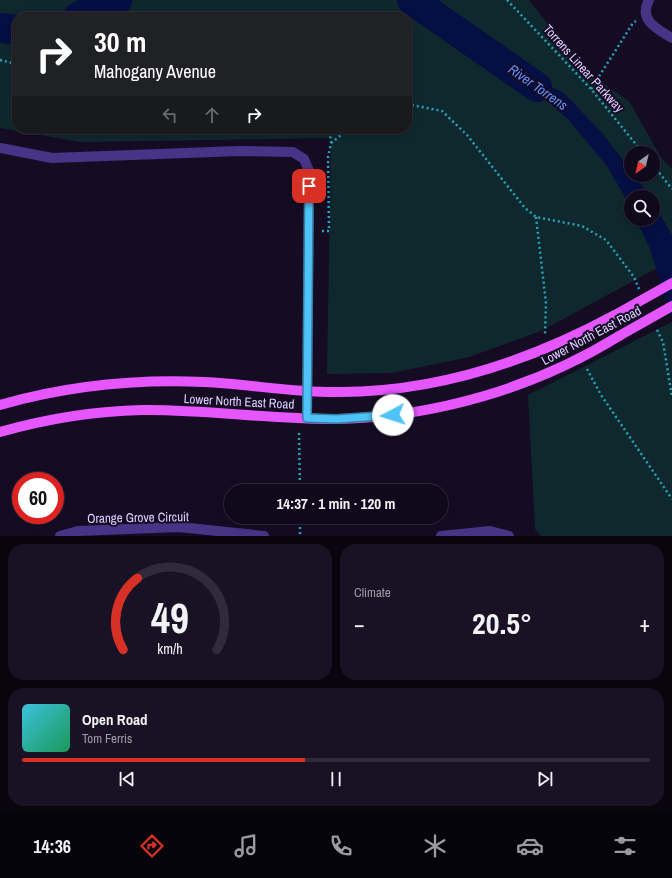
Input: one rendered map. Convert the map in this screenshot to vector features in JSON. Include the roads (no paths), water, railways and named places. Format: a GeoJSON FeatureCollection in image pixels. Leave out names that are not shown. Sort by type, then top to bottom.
{"type":"FeatureCollection","features":[{"type":"Feature","properties":{"kind":"main road","name":"Lower North East Road"},"geometry":{"type":"LineString","coordinates":[[0,405],[53,392],[134,382],[206,382],[309,392],[364,392],[425,385],[483,372],[545,350],[672,283]]}},
{"type":"Feature","properties":{"kind":"main road","name":"Lower North East Road"},"geometry":{"type":"LineString","coordinates":[[0,432],[49,420],[80,415],[142,410],[337,419],[393,415],[448,406],[517,385],[581,358],[672,306]]}},
{"type":"Feature","properties":{"kind":"street"},"geometry":{"type":"LineString","coordinates":[[649,0],[645,12],[646,18],[652,25],[672,38]]}},
{"type":"Feature","properties":{"kind":"street"},"geometry":{"type":"LineString","coordinates":[[0,148],[52,158],[239,150],[293,152],[304,159],[309,171],[309,392],[307,418]]}},
{"type":"Feature","properties":{"kind":"street","name":"Orange Grove Circuit"},"geometry":{"type":"LineString","coordinates":[[60,536],[78,531],[179,527],[263,536]]}},
{"type":"Feature","properties":{"kind":"street"},"geometry":{"type":"LineString","coordinates":[[441,536],[490,531],[509,536]]}},
{"type":"Feature","properties":{"kind":"water","name":"River Torrens"},"geometry":{"type":"Polygon","coordinates":[[[503,63],[564,93],[603,134],[624,162],[624,182],[639,182],[645,190],[624,190],[624,196],[607,166],[567,118],[503,63]]]}},
{"type":"Feature","properties":{"kind":"water"},"geometry":{"type":"Polygon","coordinates":[[[660,214],[672,235],[672,319],[650,249],[639,226],[660,226],[660,214]]]}},
{"type":"Feature","properties":{"kind":"waterway","name":"River Torrens"},"geometry":{"type":"LineString","coordinates":[[89,12],[117,0]]}},
{"type":"Feature","properties":{"kind":"waterway","name":"River Torrens"},"geometry":{"type":"LineString","coordinates":[[412,0],[537,87]]}},
{"type":"Feature","properties":{"kind":"waterway","name":"River Torrens"},"geometry":{"type":"LineString","coordinates":[[0,28],[12,29]]}}]}
